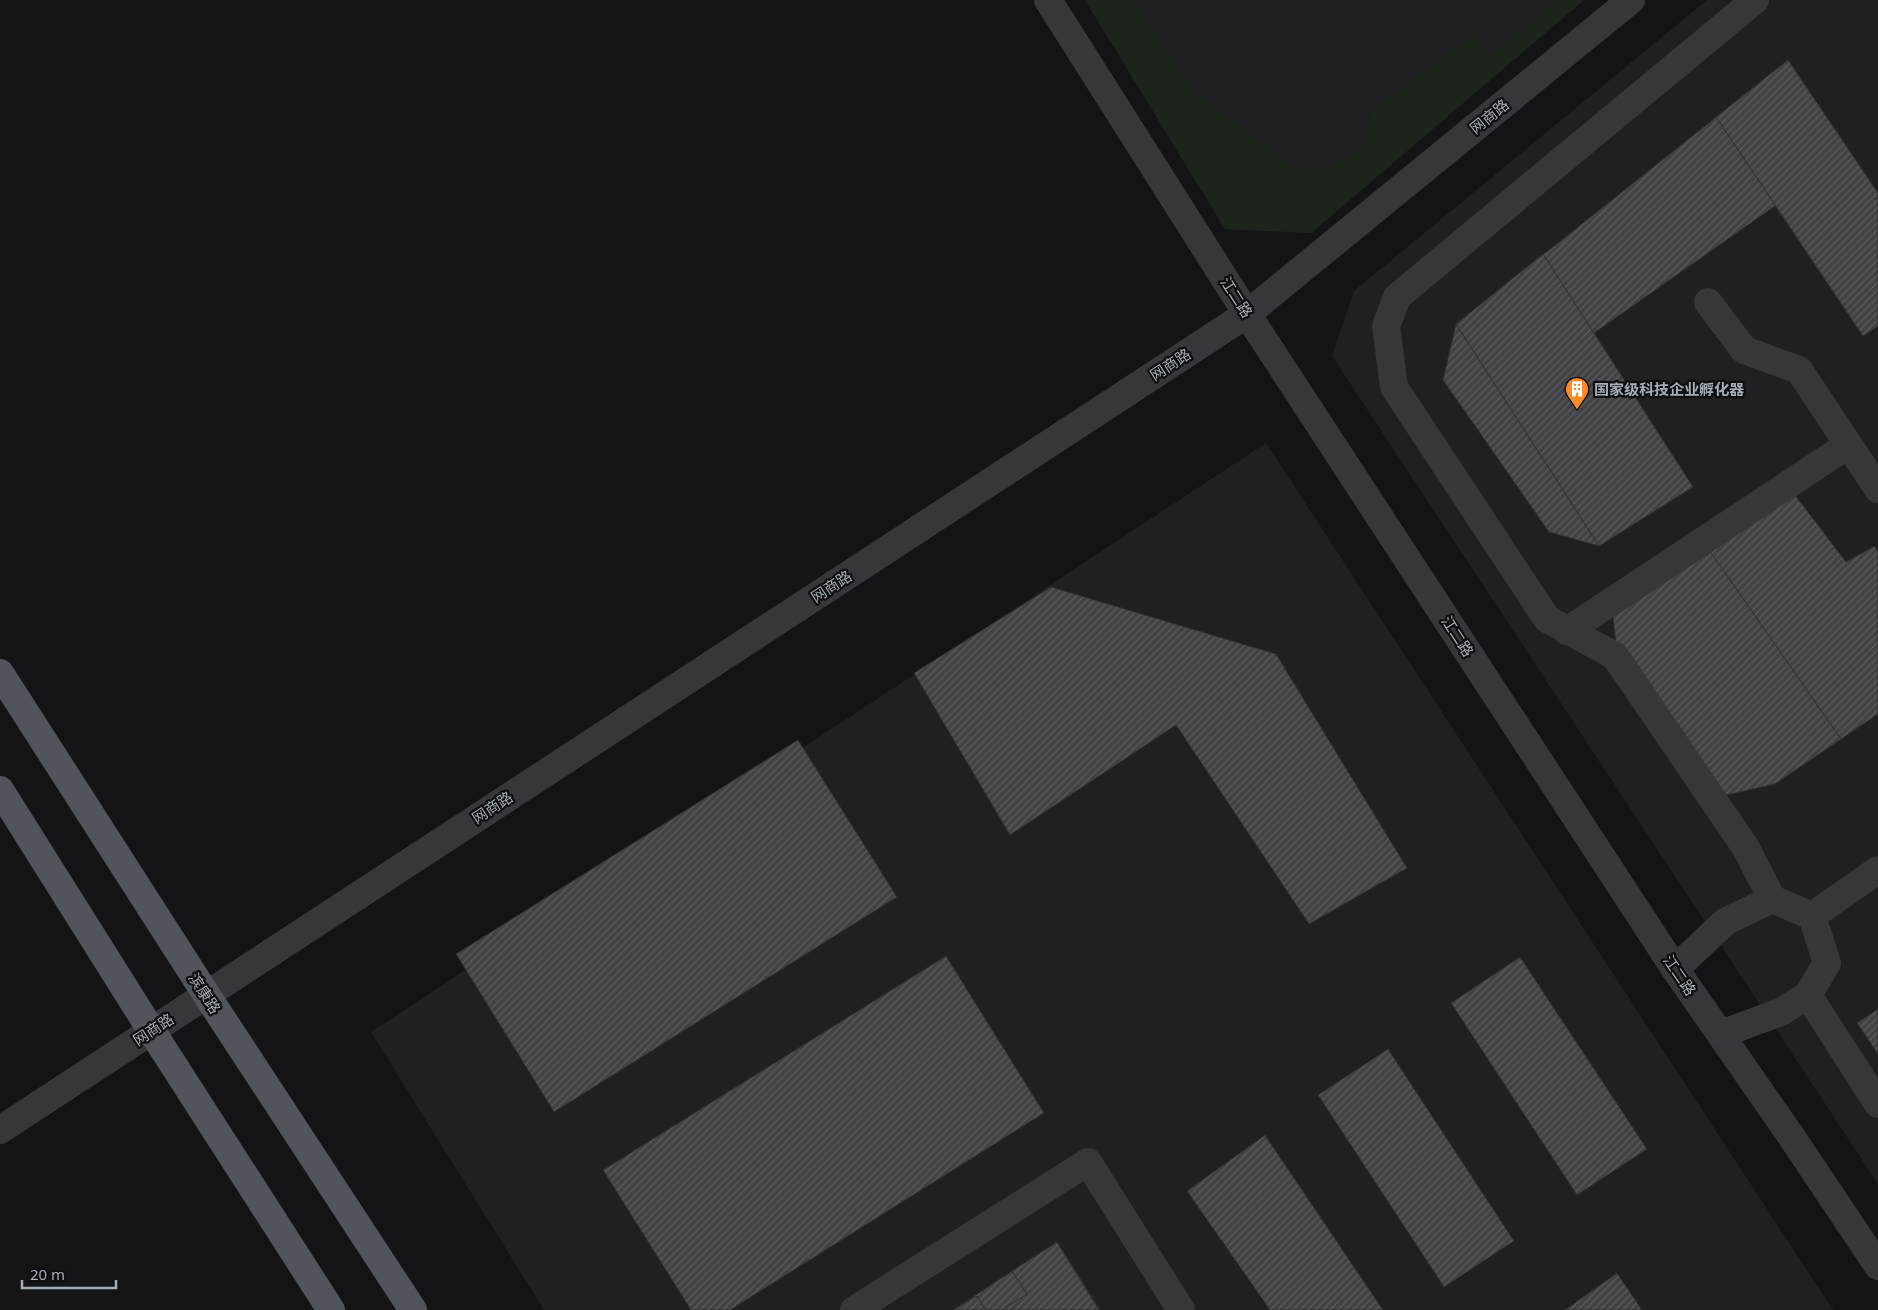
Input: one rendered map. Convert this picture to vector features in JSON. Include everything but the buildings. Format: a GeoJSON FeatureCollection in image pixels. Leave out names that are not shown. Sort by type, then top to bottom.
{"type":"FeatureCollection","features":[{"type":"Feature","properties":{"kind":"main road","name":"滨康路"},"geometry":{"type":"LineString","coordinates":[[0,673],[206,994],[413,1310]]}},
{"type":"Feature","properties":{"kind":"main road"},"geometry":{"type":"LineString","coordinates":[[0,790],[331,1310]]}},
{"type":"Feature","properties":{"kind":"street","name":"江二路"},"geometry":{"type":"LineString","coordinates":[[1048,0],[1247,314],[1675,969],[1793,1138],[1878,1266]]}},
{"type":"Feature","properties":{"kind":"street","name":"网商路"},"geometry":{"type":"LineString","coordinates":[[0,1130],[1247,314],[1631,0]]}},
{"type":"Feature","properties":{"kind":"street"},"geometry":{"type":"LineString","coordinates":[[1721,1034],[1781,1012],[1808,995],[1827,963],[1812,916],[1772,899],[1746,848],[1615,656],[1547,619],[1394,388],[1386,326],[1397,297],[1755,0]]}},
{"type":"Feature","properties":{"kind":"street"},"geometry":{"type":"LineString","coordinates":[[1708,302],[1744,350],[1799,370],[1878,489]]}},
{"type":"Feature","properties":{"kind":"street"},"geometry":{"type":"LineString","coordinates":[[1567,631],[1848,445]]}},
{"type":"Feature","properties":{"kind":"street"},"geometry":{"type":"LineString","coordinates":[[1812,916],[1878,870]]}},
{"type":"Feature","properties":{"kind":"street"},"geometry":{"type":"LineString","coordinates":[[1675,969],[1725,922],[1772,899]]}},
{"type":"Feature","properties":{"kind":"street"},"geometry":{"type":"LineString","coordinates":[[1808,995],[1878,1104]]}},
{"type":"Feature","properties":{"kind":"street"},"geometry":{"type":"LineString","coordinates":[[854,1310],[1088,1162],[1181,1310]]}},
{"type":"Feature","properties":{"kind":"shaded area"},"geometry":{"type":"Polygon","coordinates":[[[1085,0],[1584,0],[1311,233],[1225,229],[1085,0]]]}},
{"type":"Feature","properties":{"kind":"shaded area"},"geometry":{"type":"Polygon","coordinates":[[[1085,0],[1134,0],[1192,90],[1294,166],[1328,169],[1363,146],[1373,109],[1473,34],[1491,56],[1558,0],[1584,0],[1311,233],[1225,229],[1085,0]]]}},
{"type":"Feature","properties":{"kind":"shaded area"},"geometry":{"type":"Polygon","coordinates":[[[1707,0],[1878,0],[1878,1184],[1332,356],[1354,291],[1707,0]]]}},
{"type":"Feature","properties":{"kind":"shaded area"},"geometry":{"type":"Polygon","coordinates":[[[1266,443],[1833,1310],[544,1310],[371,1032],[1266,443]]]}},
{"type":"Feature","properties":{"kind":"place","name":"国家级科技企业孵化器"},"geometry":{"type":"Point","coordinates":[1577,410]}}]}
